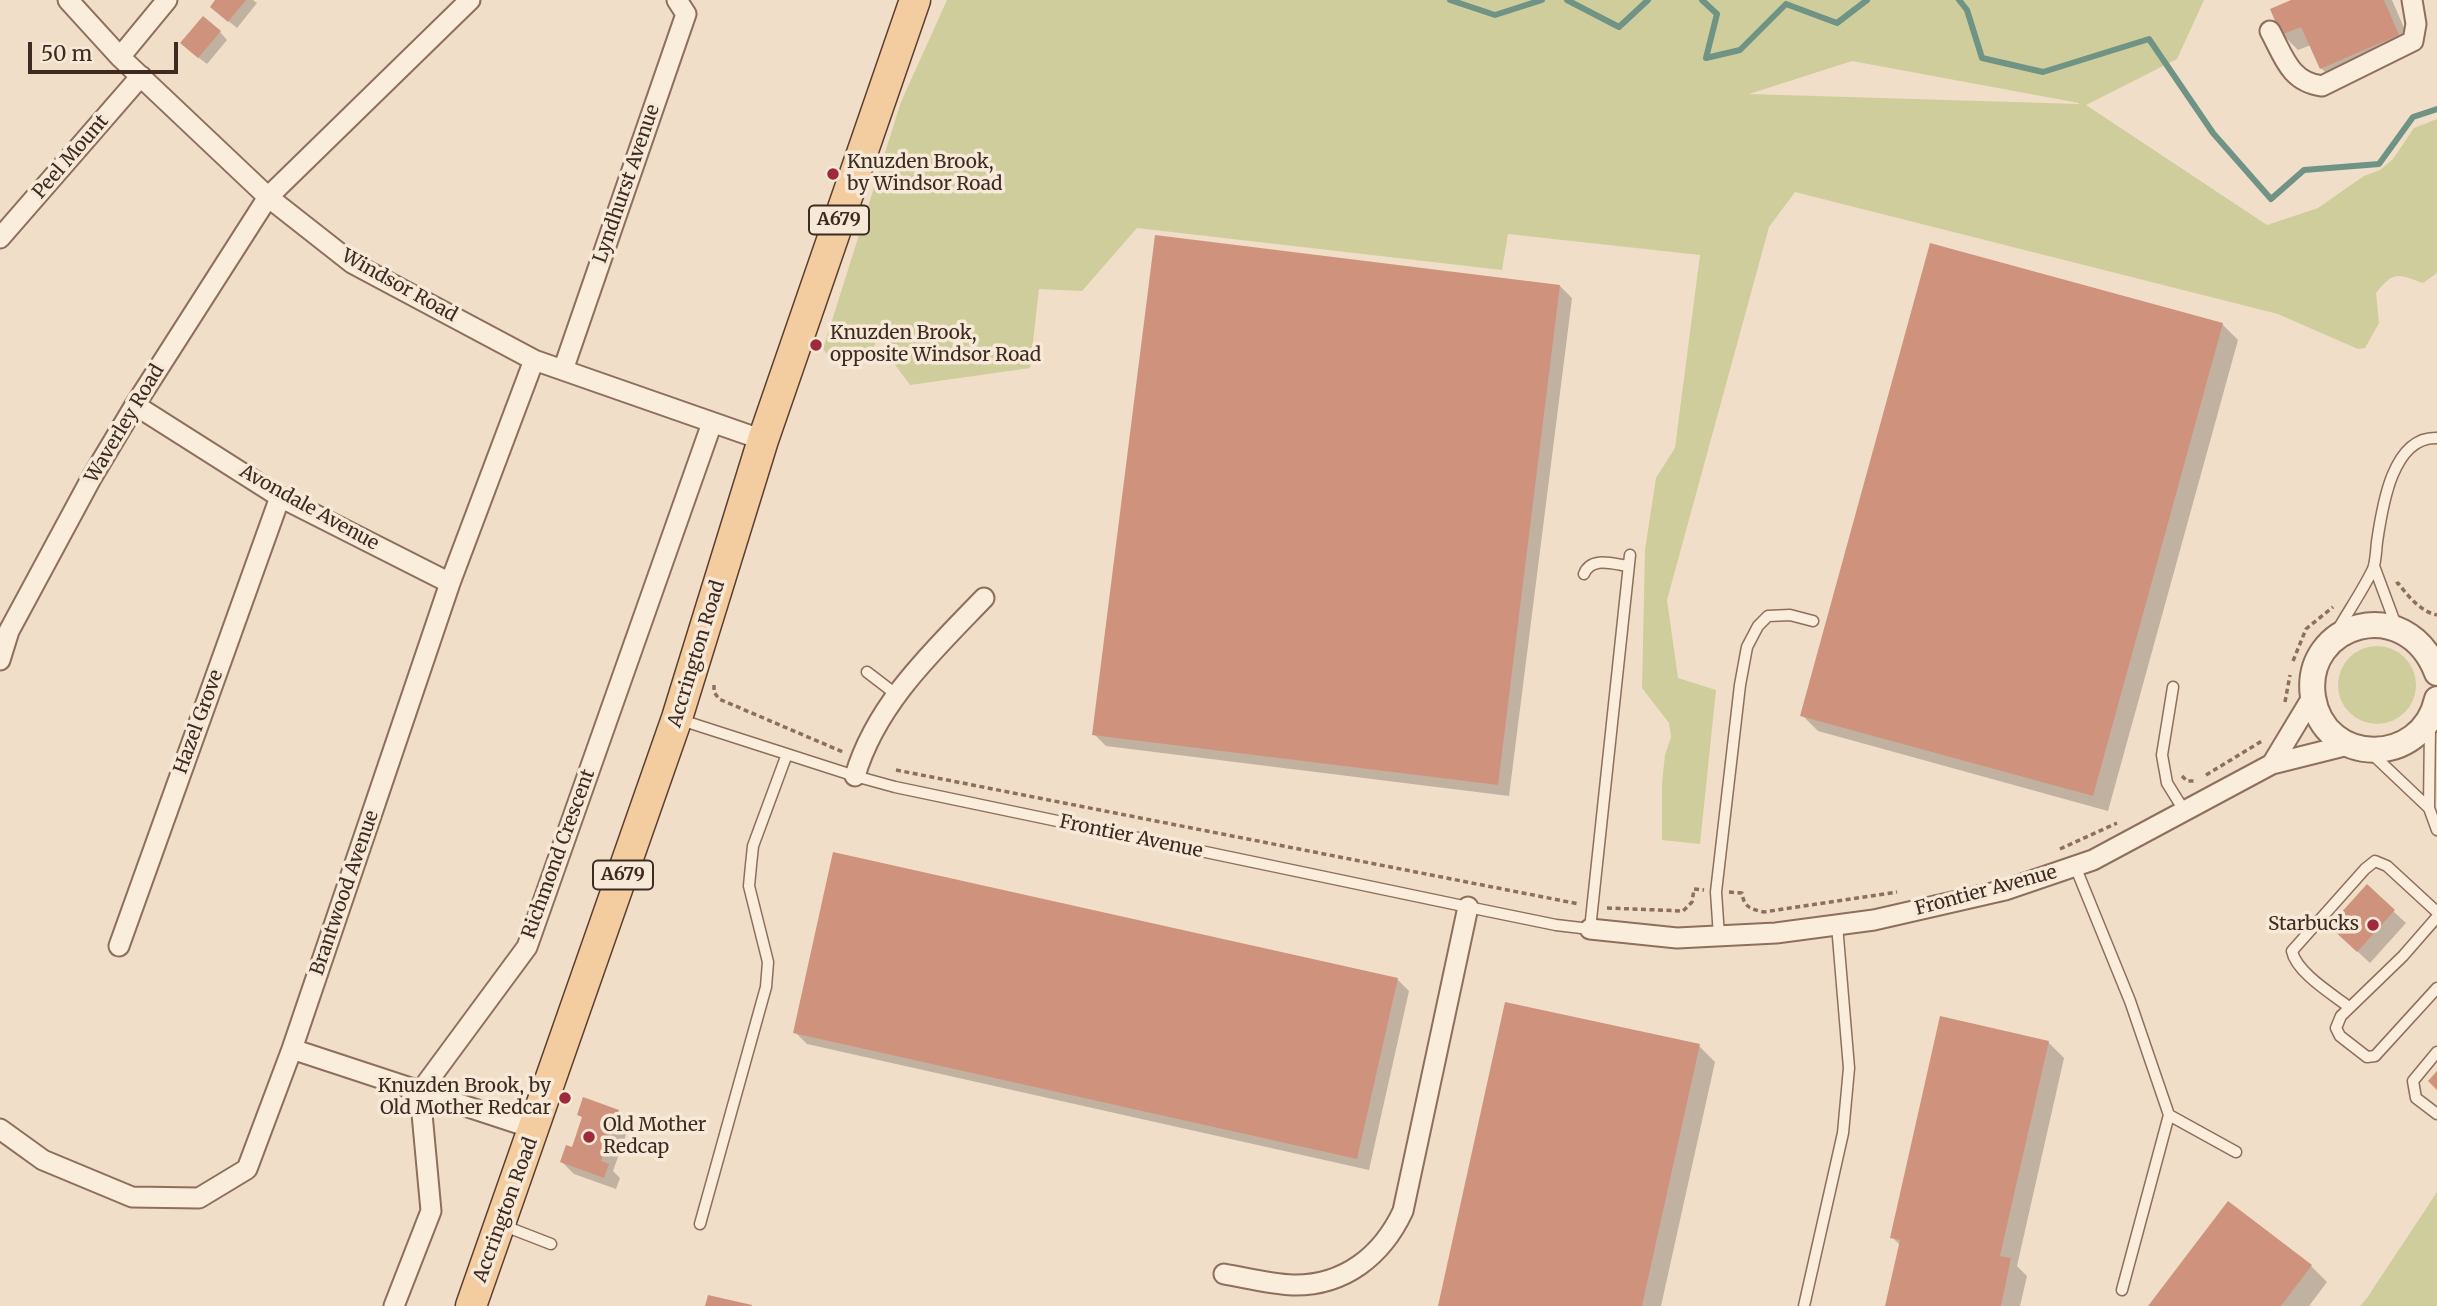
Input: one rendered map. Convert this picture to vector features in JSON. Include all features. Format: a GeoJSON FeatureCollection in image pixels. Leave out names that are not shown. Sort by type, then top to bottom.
{"type":"FeatureCollection","features":[{"type":"Feature","properties":{"kind":"main road","name":"Accrington Road"},"geometry":{"type":"LineString","coordinates":[[471,1306],[677,718],[763,440],[915,0]]}},
{"type":"Feature","properties":{"kind":"street","name":"Windsor Road"},"geometry":{"type":"LineString","coordinates":[[68,0],[120,57],[268,197],[352,263],[534,360],[763,440]]}},
{"type":"Feature","properties":{"kind":"street"},"geometry":{"type":"LineString","coordinates":[[120,57],[167,0]]}},
{"type":"Feature","properties":{"kind":"street"},"geometry":{"type":"LineString","coordinates":[[268,197],[470,0]]}},
{"type":"Feature","properties":{"kind":"street","name":"Lyndhurst Avenue"},"geometry":{"type":"LineString","coordinates":[[563,370],[686,15],[677,0]]}},
{"type":"Feature","properties":{"kind":"street"},"geometry":{"type":"LineString","coordinates":[[2270,31],[2292,72],[2308,84],[2322,86],[2413,41],[2416,24],[2412,0]]}},
{"type":"Feature","properties":{"kind":"street","name":"Peel Mount"},"geometry":{"type":"LineString","coordinates":[[0,238],[141,76]]}},
{"type":"Feature","properties":{"kind":"street","name":"Waverley Road"},"geometry":{"type":"LineString","coordinates":[[0,660],[5,630],[92,477],[135,404],[268,197]]}},
{"type":"Feature","properties":{"kind":"street","name":"Brantwood Avenue"},"geometry":{"type":"LineString","coordinates":[[0,1129],[43,1160],[132,1197],[199,1198],[247,1169],[292,1049],[450,583],[534,360]]}},
{"type":"Feature","properties":{"kind":"street","name":"Avondale Avenue"},"geometry":{"type":"LineString","coordinates":[[135,404],[280,497],[450,583]]}},
{"type":"Feature","properties":{"kind":"street","name":"Richmond Crescent"},"geometry":{"type":"LineString","coordinates":[[420,1092],[527,947],[712,423]]}},
{"type":"Feature","properties":{"kind":"street","name":"Hazel Grove"},"geometry":{"type":"LineString","coordinates":[[119,946],[280,497]]}},
{"type":"Feature","properties":{"kind":"street"},"geometry":{"type":"LineString","coordinates":[[858,769],[874,730],[897,695],[914,672],[984,598]]}},
{"type":"Feature","properties":{"kind":"street"},"geometry":{"type":"LineString","coordinates":[[2435,709],[2418,734],[2404,744],[2387,750],[2359,748],[2335,736],[2325,725],[2313,696],[2313,677],[2319,659],[2330,644],[2344,633],[2361,626],[2379,624],[2398,629],[2437,632]]}},
{"type":"Feature","properties":{"kind":"street"},"geometry":{"type":"LineString","coordinates":[[2398,629],[2417,639],[2429,654],[2437,673]]}},
{"type":"Feature","properties":{"kind":"street"},"geometry":{"type":"LineString","coordinates":[[2272,764],[2313,696]]}},
{"type":"Feature","properties":{"kind":"street","name":"Frontier Avenue"},"geometry":{"type":"LineString","coordinates":[[1590,929],[1677,938],[1776,933],[1874,920],[2005,890],[2093,860],[2272,764],[2359,748]]}},
{"type":"Feature","properties":{"kind":"street"},"geometry":{"type":"LineString","coordinates":[[1224,1274],[1275,1284],[1296,1285],[1339,1277],[1366,1261],[1381,1248],[1394,1230],[1403,1211],[1468,907]]}},
{"type":"Feature","properties":{"kind":"street"},"geometry":{"type":"LineString","coordinates":[[292,1049],[535,1129]]}},
{"type":"Feature","properties":{"kind":"street"},"geometry":{"type":"LineString","coordinates":[[394,1306],[431,1211],[420,1092]]}},
{"type":"Feature","properties":{"kind":"lane"},"geometry":{"type":"LineString","coordinates":[[2330,644],[2374,566],[2389,491],[2400,458],[2412,444],[2422,439],[2437,438]]}},
{"type":"Feature","properties":{"kind":"lane"},"geometry":{"type":"LineString","coordinates":[[1584,574],[1585,569],[1594,563],[1629,561],[1590,929]]}},
{"type":"Feature","properties":{"kind":"lane"},"geometry":{"type":"LineString","coordinates":[[2374,566],[2398,629]]}},
{"type":"Feature","properties":{"kind":"lane"},"geometry":{"type":"LineString","coordinates":[[1719,936],[1716,892],[1740,685],[1747,647],[1758,626],[1768,615],[1790,615],[1813,621]]}},
{"type":"Feature","properties":{"kind":"lane"},"geometry":{"type":"LineString","coordinates":[[867,672],[897,695]]}},
{"type":"Feature","properties":{"kind":"lane"},"geometry":{"type":"LineString","coordinates":[[2174,687],[2162,755],[2167,783],[2185,812]]}},
{"type":"Feature","properties":{"kind":"lane"},"geometry":{"type":"LineString","coordinates":[[2435,709],[2429,808],[2437,830]]}},
{"type":"Feature","properties":{"kind":"lane","name":"Frontier Avenue"},"geometry":{"type":"LineString","coordinates":[[677,718],[787,754],[858,769],[895,787],[1556,925],[1590,929]]}},
{"type":"Feature","properties":{"kind":"lane"},"geometry":{"type":"LineString","coordinates":[[2359,748],[2429,808]]}},
{"type":"Feature","properties":{"kind":"lane"},"geometry":{"type":"LineString","coordinates":[[700,1224],[766,987],[768,962],[749,886],[753,846],[787,754]]}},
{"type":"Feature","properties":{"kind":"lane"},"geometry":{"type":"LineString","coordinates":[[2349,1007],[2315,981],[2294,959],[2292,951],[2375,861],[2387,866],[2437,914],[2403,957],[2341,1016],[2336,1028],[2340,1036],[2367,1057],[2375,1056],[2436,991]]}},
{"type":"Feature","properties":{"kind":"lane"},"geometry":{"type":"LineString","coordinates":[[2076,866],[2134,1011],[2169,1115],[2122,1290]]}},
{"type":"Feature","properties":{"kind":"lane"},"geometry":{"type":"LineString","coordinates":[[1804,1306],[1843,1133],[1849,1068],[1837,925]]}},
{"type":"Feature","properties":{"kind":"lane"},"geometry":{"type":"LineString","coordinates":[[2437,1052],[2413,1082],[2416,1098],[2437,1114]]}},
{"type":"Feature","properties":{"kind":"lane"},"geometry":{"type":"LineString","coordinates":[[2169,1115],[2236,1152]]}},
{"type":"Feature","properties":{"kind":"lane"},"geometry":{"type":"LineString","coordinates":[[500,1225],[551,1244]]}},
{"type":"Feature","properties":{"kind":"path"},"geometry":{"type":"LineString","coordinates":[[2383,591],[2398,583],[2418,606],[2437,615]]}},
{"type":"Feature","properties":{"kind":"path"},"geometry":{"type":"LineString","coordinates":[[2284,705],[2295,652],[2306,629],[2338,603],[2348,585],[2361,590]]}},
{"type":"Feature","properties":{"kind":"path"},"geometry":{"type":"LineString","coordinates":[[716,677],[714,692],[719,699],[858,769],[916,774],[1592,907],[1683,911],[1692,902],[1694,889],[1742,893],[1743,903],[1751,909],[1764,912],[1909,890]]}},
{"type":"Feature","properties":{"kind":"path"},"geometry":{"type":"LineString","coordinates":[[2167,783],[2182,776],[2187,781],[2195,782],[2259,743],[2267,735]]}},
{"type":"Feature","properties":{"kind":"path"},"geometry":{"type":"LineString","coordinates":[[2053,852],[2119,822]]}},
{"type":"Feature","properties":{"kind":"shaded area"},"geometry":{"type":"Polygon","coordinates":[[[947,0],[2204,0],[2177,59],[2086,105],[2267,225],[2318,208],[2364,176],[2380,170],[2393,159],[2414,128],[2437,119],[2437,273],[2423,283],[2402,276],[2387,280],[2376,293],[2379,323],[2365,348],[2358,349],[2278,314],[1795,192],[1769,227],[1667,600],[1678,678],[1716,690],[1700,844],[1662,840],[1662,783],[1665,755],[1671,737],[1669,723],[1642,688],[1645,550],[1656,478],[1675,448],[1700,255],[1508,234],[1502,270],[1137,228],[1082,291],[1039,289],[1030,368],[910,385],[893,362],[887,338],[877,336],[873,351],[866,360],[860,362],[837,361],[823,349],[901,102],[947,0]],[[1852,61],[1749,94],[2079,104],[1852,61]]]}},
{"type":"Feature","properties":{"kind":"shaded area"},"geometry":{"type":"Polygon","coordinates":[[[2377,646],[2392,649],[2404,658],[2413,670],[2416,685],[2413,700],[2404,712],[2392,721],[2377,724],[2362,721],[2350,712],[2341,700],[2338,685],[2341,670],[2350,658],[2362,649],[2377,646]]]}},
{"type":"Feature","properties":{"kind":"shaded area"},"geometry":{"type":"Polygon","coordinates":[[[2437,1192],[2437,1306],[2360,1306],[2367,1298],[2437,1192]]]}},
{"type":"Feature","properties":{"kind":"building"},"geometry":{"type":"Polygon","coordinates":[[[215,0],[246,0],[228,22],[210,7],[215,0]]]}},
{"type":"Feature","properties":{"kind":"building"},"geometry":{"type":"Polygon","coordinates":[[[2291,0],[2384,0],[2399,35],[2320,69],[2301,27],[2281,35],[2270,9],[2291,0]]]}},
{"type":"Feature","properties":{"kind":"building"},"geometry":{"type":"Polygon","coordinates":[[[203,16],[221,31],[198,58],[180,43],[203,16]]]}},
{"type":"Feature","properties":{"kind":"building"},"geometry":{"type":"Polygon","coordinates":[[[1155,235],[1560,285],[1498,785],[1092,735],[1155,235]]]}},
{"type":"Feature","properties":{"kind":"building"},"geometry":{"type":"Polygon","coordinates":[[[1930,243],[2223,323],[2093,796],[1800,716],[1930,243]]]}},
{"type":"Feature","properties":{"kind":"building"},"geometry":{"type":"Polygon","coordinates":[[[833,852],[1398,978],[1357,1159],[793,1033],[833,852]]]}},
{"type":"Feature","properties":{"kind":"building"},"geometry":{"type":"Polygon","coordinates":[[[2367,884],[2395,910],[2357,952],[2329,926],[2367,884]]]}},
{"type":"Feature","properties":{"kind":"building"},"geometry":{"type":"Polygon","coordinates":[[[1505,1002],[1700,1044],[1642,1306],[1438,1306],[1505,1002]]]}},
{"type":"Feature","properties":{"kind":"building"},"geometry":{"type":"Polygon","coordinates":[[[1940,1016],[2049,1041],[2000,1256],[2011,1258],[2001,1306],[1885,1306],[1900,1240],[1890,1238],[1940,1016]]]}},
{"type":"Feature","properties":{"kind":"building"},"geometry":{"type":"Polygon","coordinates":[[[2437,1071],[2437,1090],[2428,1081],[2437,1071]]]}},
{"type":"Feature","properties":{"kind":"building"},"geometry":{"type":"Polygon","coordinates":[[[583,1097],[619,1110],[601,1161],[609,1164],[604,1178],[560,1162],[566,1145],[572,1147],[582,1117],[577,1115],[583,1097]]]}},
{"type":"Feature","properties":{"kind":"building"},"geometry":{"type":"Polygon","coordinates":[[[2228,1201],[2312,1265],[2281,1306],[2148,1306],[2228,1201]]]}},
{"type":"Feature","properties":{"kind":"building"},"geometry":{"type":"Polygon","coordinates":[[[708,1295],[752,1305],[752,1306],[705,1306],[708,1295]]]}},
{"type":"Feature","properties":{"kind":"waterway"},"geometry":{"type":"LineString","coordinates":[[1450,0],[1495,15],[1542,0]]}},
{"type":"Feature","properties":{"kind":"waterway"},"geometry":{"type":"LineString","coordinates":[[1567,0],[1619,27],[1648,0]]}},
{"type":"Feature","properties":{"kind":"waterway"},"geometry":{"type":"LineString","coordinates":[[1702,0],[1717,14],[1706,58],[1740,50],[1786,4],[1837,23],[1867,0]]}},
{"type":"Feature","properties":{"kind":"waterway"},"geometry":{"type":"LineString","coordinates":[[1959,0],[1967,10],[1982,58],[2043,72],[2149,39],[2213,133],[2271,199],[2304,170],[2379,164],[2413,117],[2437,109]]}},
{"type":"Feature","properties":{"kind":"place","name":"Knuzden Brook, by Windsor Road"},"geometry":{"type":"Point","coordinates":[833,174]}},
{"type":"Feature","properties":{"kind":"place","name":"Knuzden Brook, opposite Windsor Road"},"geometry":{"type":"Point","coordinates":[816,345]}},
{"type":"Feature","properties":{"kind":"place","name":"Starbucks"},"geometry":{"type":"Point","coordinates":[2373,925]}},
{"type":"Feature","properties":{"kind":"place","name":"Knuzden Brook, by Old Mother Redcar"},"geometry":{"type":"Point","coordinates":[565,1098]}},
{"type":"Feature","properties":{"kind":"place","name":"Old Mother Redcap"},"geometry":{"type":"Point","coordinates":[589,1137]}}]}
